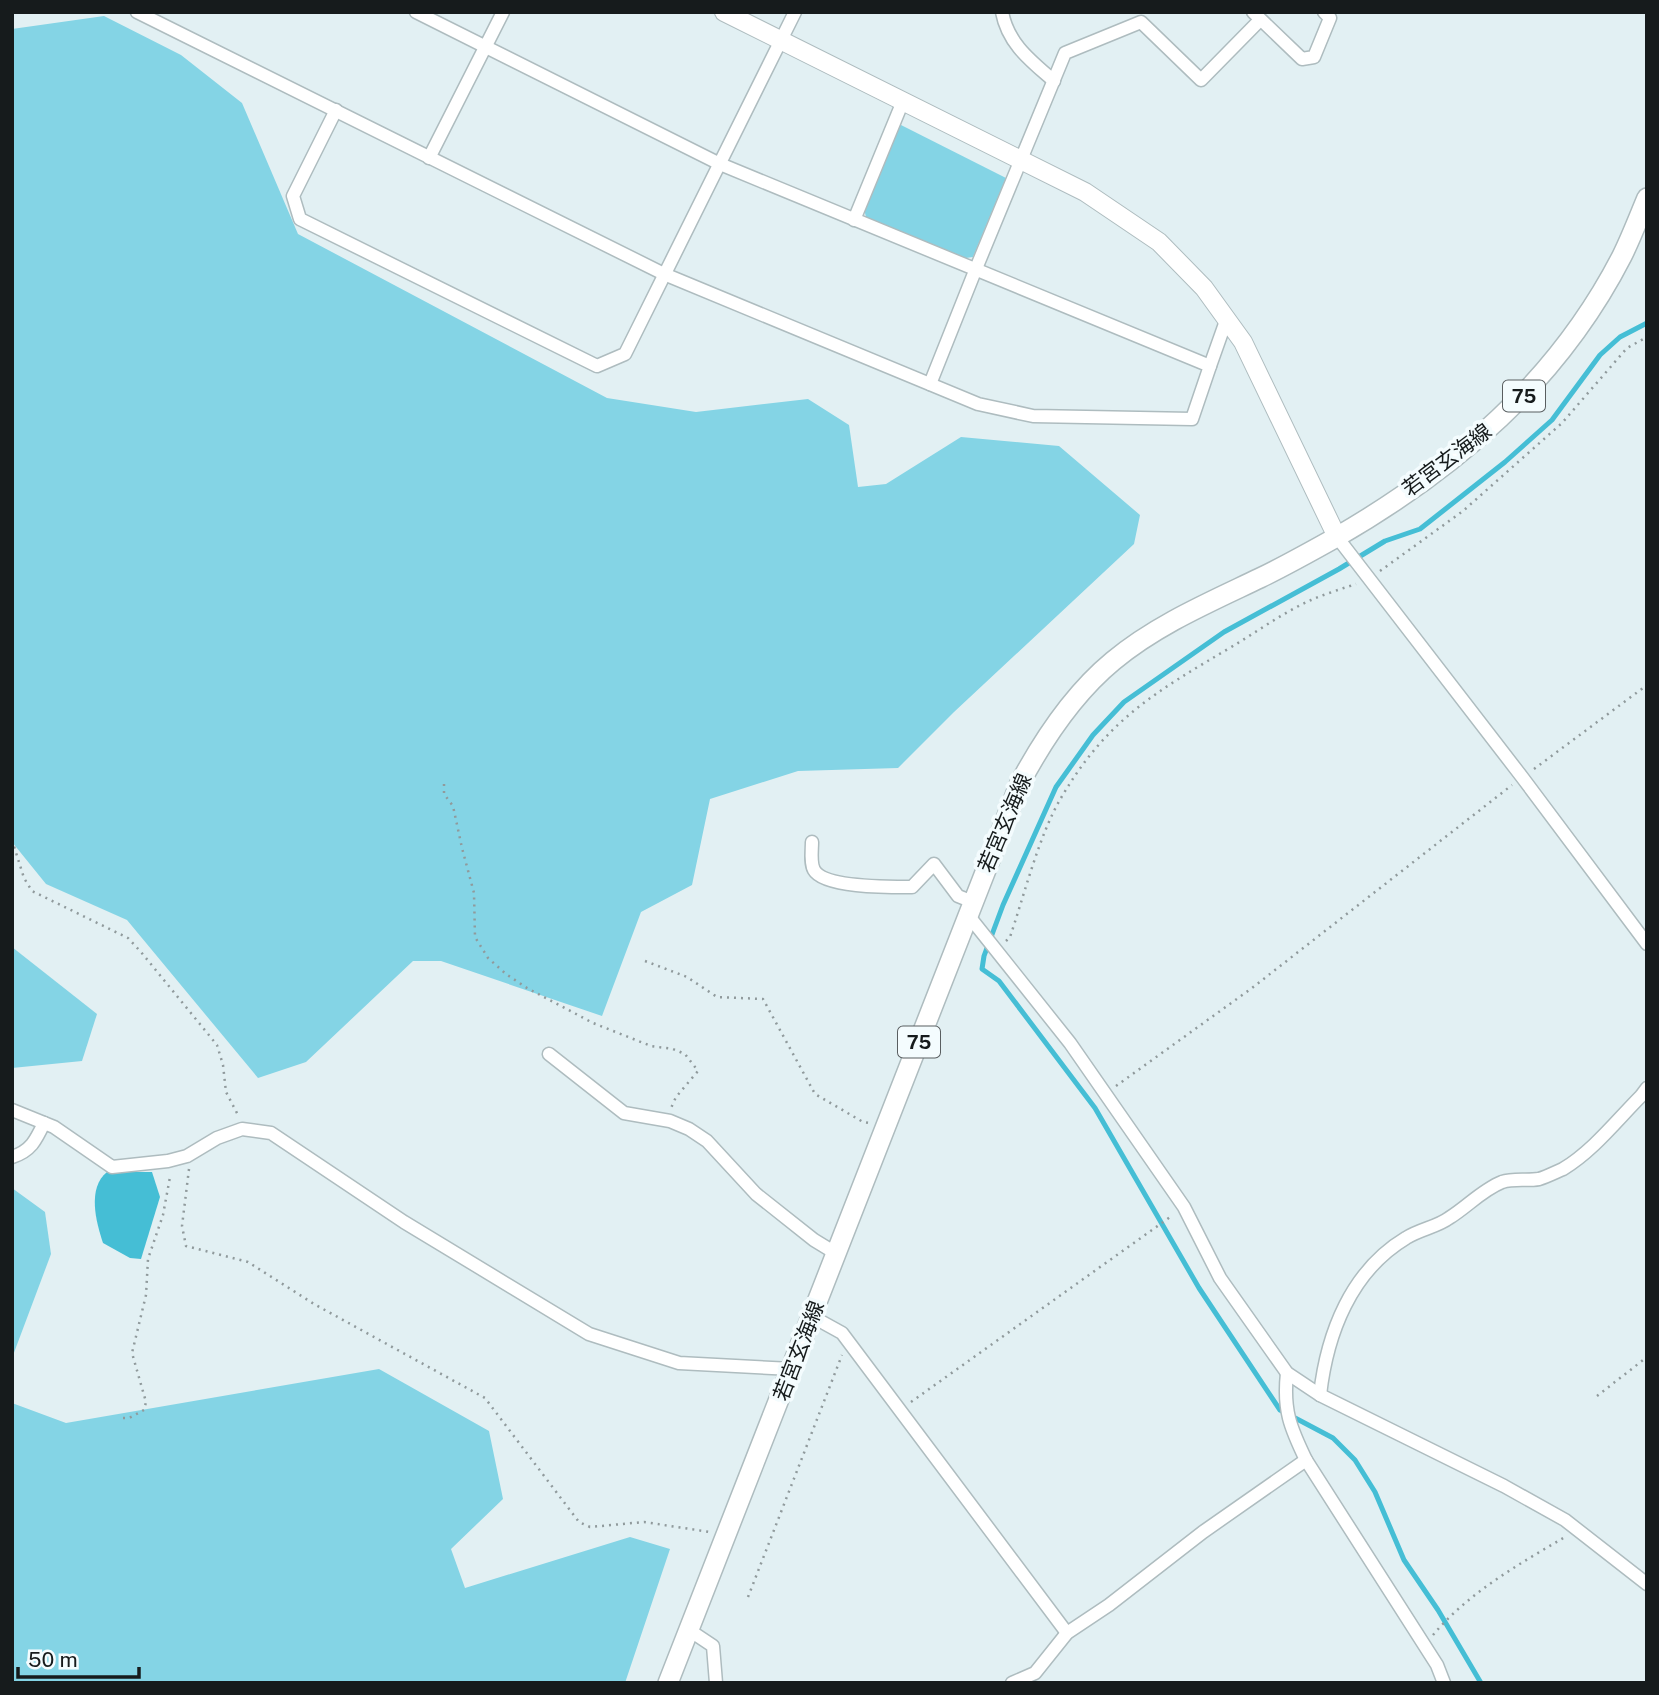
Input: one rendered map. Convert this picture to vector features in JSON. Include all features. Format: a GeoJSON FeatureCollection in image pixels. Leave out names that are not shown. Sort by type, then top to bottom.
{"type":"FeatureCollection","features":[{"type":"Feature","properties":{"kind":"main road","name":"若宮玄海線"},"geometry":{"type":"LineString","coordinates":[[668,1683],[1020,783],[1051,730],[1085,688],[1113,661],[1144,639],[1201,606],[1263,577],[1337,537],[1441,469],[1483,435],[1524,396],[1583,322],[1623,254],[1647,198]]}},
{"type":"Feature","properties":{"kind":"street"},"geometry":{"type":"LineString","coordinates":[[137,12],[664,274],[978,404],[1033,415],[1192,419],[1227,318]]}},
{"type":"Feature","properties":{"kind":"street"},"geometry":{"type":"LineString","coordinates":[[416,12],[720,164],[1209,366]]}},
{"type":"Feature","properties":{"kind":"street"},"geometry":{"type":"LineString","coordinates":[[429,158],[503,12]]}},
{"type":"Feature","properties":{"kind":"street"},"geometry":{"type":"LineString","coordinates":[[724,12],[1085,192],[1159,242],[1204,288],[1243,342],[1337,537],[1647,944]]}},
{"type":"Feature","properties":{"kind":"street"},"geometry":{"type":"LineString","coordinates":[[336,110],[293,196],[299,219],[597,366],[625,354],[795,12]]}},
{"type":"Feature","properties":{"kind":"street"},"geometry":{"type":"LineString","coordinates":[[1002,12],[1005,28],[1019,50],[1054,81]]}},
{"type":"Feature","properties":{"kind":"street"},"geometry":{"type":"LineString","coordinates":[[930,384],[1065,53],[1141,22],[1200,80],[1257,16],[1302,59],[1314,57],[1330,18],[1324,12]]}},
{"type":"Feature","properties":{"kind":"street"},"geometry":{"type":"LineString","coordinates":[[855,220],[903,101]]}},
{"type":"Feature","properties":{"kind":"street"},"geometry":{"type":"LineString","coordinates":[[812,842],[813,868],[821,877],[836,882],[912,887],[934,864],[1070,1043],[1184,1207],[1220,1278],[1287,1373],[1320,1395],[1504,1486],[1576,1528],[1647,1584]]}},
{"type":"Feature","properties":{"kind":"street"},"geometry":{"type":"LineString","coordinates":[[549,1054],[624,1113],[670,1121],[707,1141],[756,1194],[814,1240],[837,1254]]}},
{"type":"Feature","properties":{"kind":"street"},"geometry":{"type":"LineString","coordinates":[[1320,1395],[1322,1377],[1339,1314],[1361,1278],[1383,1254],[1419,1230],[1447,1220],[1485,1191],[1504,1181],[1540,1179],[1563,1168],[1583,1154],[1647,1088]]}},
{"type":"Feature","properties":{"kind":"street"},"geometry":{"type":"LineString","coordinates":[[12,1110],[54,1128],[112,1167],[148,1165],[180,1158],[217,1138],[242,1129],[271,1133],[404,1223],[589,1334],[679,1363],[792,1369]]}},
{"type":"Feature","properties":{"kind":"street"},"geometry":{"type":"LineString","coordinates":[[12,1157],[24,1153],[33,1145],[44,1124]]}},
{"type":"Feature","properties":{"kind":"street"},"geometry":{"type":"LineString","coordinates":[[813,1317],[842,1333],[1067,1633]]}},
{"type":"Feature","properties":{"kind":"street"},"geometry":{"type":"LineString","coordinates":[[1287,1373],[1285,1394],[1289,1425],[1306,1460],[1437,1665],[1444,1683]]}},
{"type":"Feature","properties":{"kind":"street"},"geometry":{"type":"LineString","coordinates":[[1012,1683],[1035,1673],[1067,1633],[1109,1605],[1223,1517],[1306,1460]]}},
{"type":"Feature","properties":{"kind":"street"},"geometry":{"type":"LineString","coordinates":[[689,1630],[713,1646],[716,1683]]}},
{"type":"Feature","properties":{"kind":"path"},"geometry":{"type":"LineString","coordinates":[[998,951],[1010,937],[1044,835],[1059,800],[1082,765],[1110,731],[1136,707],[1168,684],[1309,600],[1370,579],[1463,511],[1562,423],[1627,348],[1647,337]]}},
{"type":"Feature","properties":{"kind":"path"},"geometry":{"type":"LineString","coordinates":[[1105,1094],[1252,988],[1522,777],[1647,685]]}},
{"type":"Feature","properties":{"kind":"path"},"geometry":{"type":"LineString","coordinates":[[444,784],[444,793],[453,806],[474,893],[475,937],[488,958],[527,988],[593,1023],[651,1046],[673,1049],[685,1054],[698,1071],[676,1097],[669,1111],[670,1121]]}},
{"type":"Feature","properties":{"kind":"path"},"geometry":{"type":"LineString","coordinates":[[12,840],[24,878],[32,891],[128,938],[218,1045],[226,1092],[242,1129]]}},
{"type":"Feature","properties":{"kind":"path"},"geometry":{"type":"LineString","coordinates":[[645,961],[687,977],[717,997],[763,999],[815,1094],[863,1122],[886,1127]]}},
{"type":"Feature","properties":{"kind":"path"},"geometry":{"type":"LineString","coordinates":[[123,1418],[129,1418],[144,1410],[146,1402],[132,1353],[146,1295],[148,1259],[180,1158]]}},
{"type":"Feature","properties":{"kind":"path"},"geometry":{"type":"LineString","coordinates":[[180,1158],[189,1168],[182,1227],[186,1246],[248,1262],[314,1304],[485,1398],[579,1522],[590,1527],[645,1522],[726,1536]]}},
{"type":"Feature","properties":{"kind":"path"},"geometry":{"type":"LineString","coordinates":[[900,1410],[1184,1207]]}},
{"type":"Feature","properties":{"kind":"path"},"geometry":{"type":"LineString","coordinates":[[748,1598],[841,1356],[851,1345]]}},
{"type":"Feature","properties":{"kind":"path"},"geometry":{"type":"LineString","coordinates":[[1597,1396],[1647,1357]]}},
{"type":"Feature","properties":{"kind":"path"},"geometry":{"type":"LineString","coordinates":[[1425,1646],[1441,1625],[1474,1597],[1519,1565],[1568,1536],[1576,1528]]}},
{"type":"Feature","properties":{"kind":"shaded area"},"geometry":{"type":"Polygon","coordinates":[[[104,16],[181,55],[242,103],[298,234],[607,398],[696,412],[808,399],[849,425],[858,487],[886,484],[961,437],[1059,446],[1140,515],[1134,544],[898,768],[798,771],[710,799],[692,885],[641,912],[602,1016],[441,961],[413,961],[306,1062],[258,1078],[127,920],[46,884],[12,842],[12,29],[104,16]]]}},
{"type":"Feature","properties":{"kind":"shaded area"},"geometry":{"type":"Polygon","coordinates":[[[899,124],[1006,178],[973,257],[966,258],[866,217],[864,209],[899,124]]]}},
{"type":"Feature","properties":{"kind":"shaded area"},"geometry":{"type":"Polygon","coordinates":[[[12,947],[97,1014],[82,1061],[12,1068],[12,947]]]}},
{"type":"Feature","properties":{"kind":"shaded area"},"geometry":{"type":"Polygon","coordinates":[[[107,1172],[152,1172],[160,1197],[141,1259],[130,1258],[103,1243],[96,1216],[95,1196],[101,1179],[107,1172]]]}},
{"type":"Feature","properties":{"kind":"shaded area"},"geometry":{"type":"Polygon","coordinates":[[[12,1188],[45,1212],[51,1254],[12,1358],[12,1188]]]}},
{"type":"Feature","properties":{"kind":"shaded area"},"geometry":{"type":"Polygon","coordinates":[[[379,1369],[489,1431],[503,1499],[451,1549],[465,1588],[630,1537],[670,1549],[625,1683],[12,1683],[12,1403],[66,1423],[379,1369]]]}},
{"type":"Feature","properties":{"kind":"waterway"},"geometry":{"type":"LineString","coordinates":[[1481,1683],[1438,1610],[1404,1560],[1375,1492],[1355,1460],[1333,1438],[1280,1410],[1199,1288],[1095,1108],[999,981],[982,969],[984,956],[1003,905],[1056,787],[1093,735],[1124,702],[1224,632],[1385,541],[1420,529],[1505,462],[1552,420],[1600,355],[1620,337],[1647,323]]}}]}
